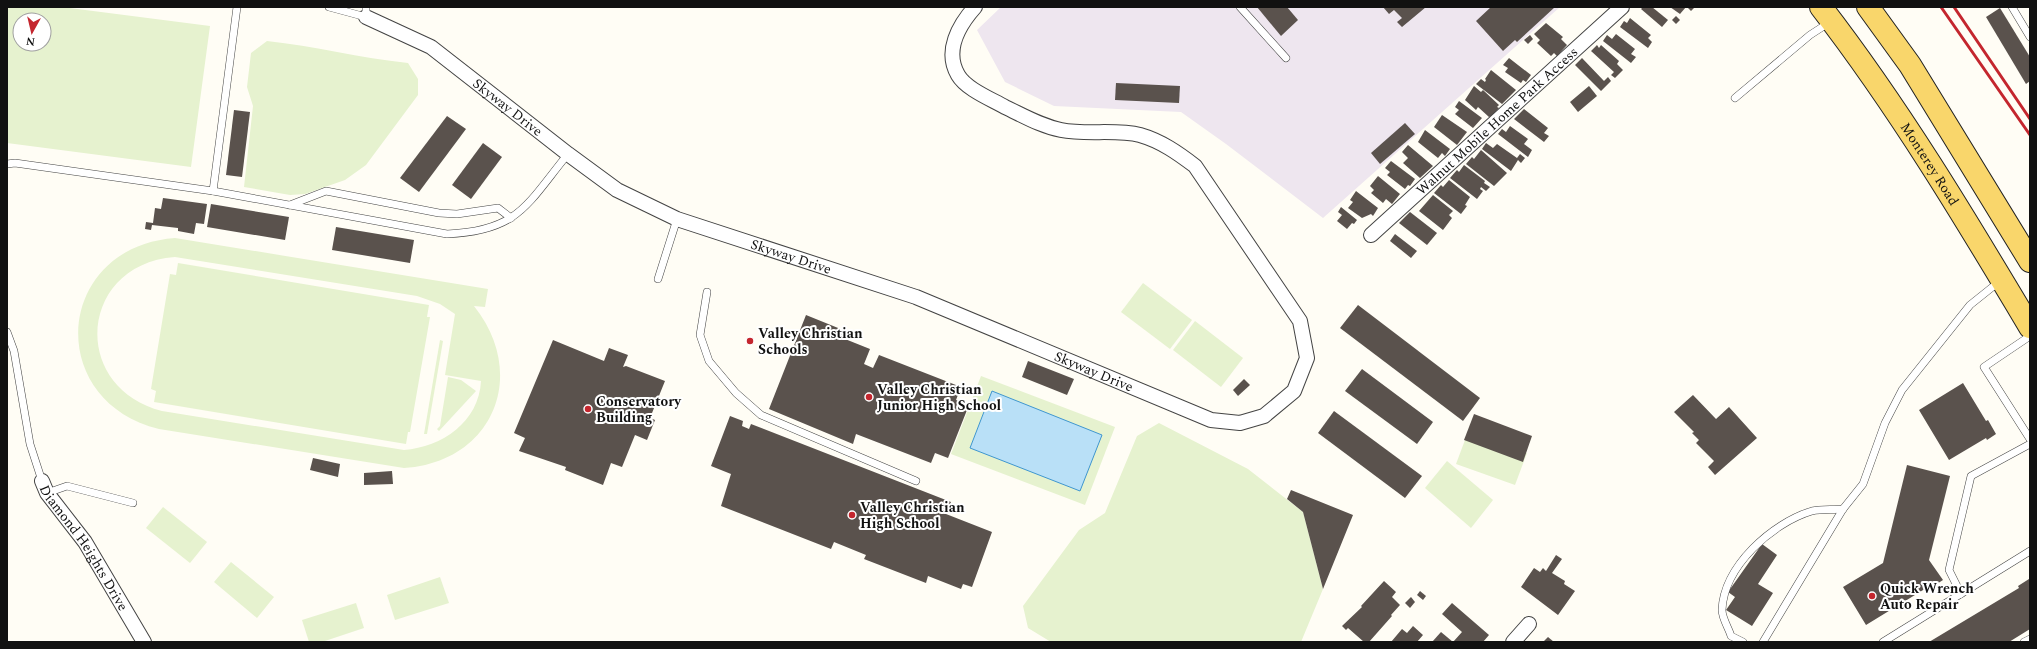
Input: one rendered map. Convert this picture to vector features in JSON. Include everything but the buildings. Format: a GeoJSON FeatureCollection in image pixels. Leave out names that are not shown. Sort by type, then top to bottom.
{"type":"FeatureCollection","features":[{"type":"Feature","properties":{"kind":"main road"},"geometry":{"type":"LineString","coordinates":[[1868,7],[1910,65],[2030,261]]}},
{"type":"Feature","properties":{"kind":"main road","name":"Monterey Road"},"geometry":{"type":"LineString","coordinates":[[1826,14],[1915,140],[2030,327]]}},
{"type":"Feature","properties":{"kind":"street","name":"Skyway Drive"},"geometry":{"type":"LineString","coordinates":[[366,12],[431,47],[568,154],[617,190],[677,219],[916,297],[1212,420],[1240,423],[1264,416],[1294,391],[1307,358],[1300,321],[1195,166],[1170,147],[1139,135],[1062,130],[1040,125],[974,91],[958,76],[953,58],[954,39],[966,17],[975,7]]}},
{"type":"Feature","properties":{"kind":"street","name":"Walnut Mobile Home Park Access"},"geometry":{"type":"LineString","coordinates":[[1371,235],[1622,7]]}},
{"type":"Feature","properties":{"kind":"street","name":"Diamond Heights Drive"},"geometry":{"type":"LineString","coordinates":[[45,487],[84,542],[144,642]]}},
{"type":"Feature","properties":{"kind":"street"},"geometry":{"type":"LineString","coordinates":[[1513,642],[1529,624]]}},
{"type":"Feature","properties":{"kind":"lane"},"geometry":{"type":"LineString","coordinates":[[213,191],[237,7]]}},
{"type":"Feature","properties":{"kind":"lane"},"geometry":{"type":"LineString","coordinates":[[330,7],[366,12]]}},
{"type":"Feature","properties":{"kind":"lane"},"geometry":{"type":"LineString","coordinates":[[2012,7],[2030,37]]}},
{"type":"Feature","properties":{"kind":"lane"},"geometry":{"type":"LineString","coordinates":[[1244,8],[1286,58]]}},
{"type":"Feature","properties":{"kind":"lane"},"geometry":{"type":"LineString","coordinates":[[1735,98],[1810,36],[1826,14]]}},
{"type":"Feature","properties":{"kind":"lane"},"geometry":{"type":"LineString","coordinates":[[7,164],[14,163],[213,191],[447,234],[476,232],[491,228],[512,218],[527,206],[568,154]]}},
{"type":"Feature","properties":{"kind":"lane"},"geometry":{"type":"LineString","coordinates":[[289,205],[326,191],[439,214],[457,214],[498,208],[512,218]]}},
{"type":"Feature","properties":{"kind":"lane"},"geometry":{"type":"LineString","coordinates":[[658,279],[677,219]]}},
{"type":"Feature","properties":{"kind":"lane"},"geometry":{"type":"LineString","coordinates":[[1763,642],[1843,509],[1863,484],[1885,423],[1902,390],[1970,304],[2002,280]]}},
{"type":"Feature","properties":{"kind":"lane"},"geometry":{"type":"LineString","coordinates":[[707,292],[700,335],[709,361],[736,393],[761,415],[916,481]]}},
{"type":"Feature","properties":{"kind":"lane","name":"Diamond Heights Drive"},"geometry":{"type":"LineString","coordinates":[[7,332],[14,351],[30,444],[45,487]]}},
{"type":"Feature","properties":{"kind":"lane"},"geometry":{"type":"LineString","coordinates":[[2030,336],[1984,367],[2030,439]]}},
{"type":"Feature","properties":{"kind":"lane"},"geometry":{"type":"LineString","coordinates":[[1960,594],[1949,570],[1970,476],[2030,444]]}},
{"type":"Feature","properties":{"kind":"lane"},"geometry":{"type":"LineString","coordinates":[[45,487],[67,486],[133,503]]}},
{"type":"Feature","properties":{"kind":"lane"},"geometry":{"type":"LineString","coordinates":[[1743,642],[1732,636],[1722,612],[1726,591],[1736,571],[1757,543],[1776,528],[1812,511],[1843,509]]}},
{"type":"Feature","properties":{"kind":"lane"},"geometry":{"type":"LineString","coordinates":[[1882,642],[2030,551]]}},
{"type":"Feature","properties":{"kind":"lane"},"geometry":{"type":"LineString","coordinates":[[2024,642],[2030,638]]}},
{"type":"Feature","properties":{"kind":"shaded area"},"geometry":{"type":"Polygon","coordinates":[[[1001,7],[1560,7],[1323,218],[1226,144],[1181,112],[1054,106],[1005,82],[977,30],[1001,7]]]}},
{"type":"Feature","properties":{"kind":"green space"},"geometry":{"type":"Polygon","coordinates":[[[7,7],[62,7],[210,26],[191,167],[7,143],[7,7]]]}},
{"type":"Feature","properties":{"kind":"green space"},"geometry":{"type":"Polygon","coordinates":[[[267,41],[408,63],[418,79],[418,95],[366,165],[345,180],[305,194],[290,195],[244,187],[253,106],[247,87],[251,53],[267,41]]]}},
{"type":"Feature","properties":{"kind":"green space"},"geometry":{"type":"Polygon","coordinates":[[[175,238],[488,289],[485,307],[474,306],[490,333],[499,360],[499,386],[493,411],[480,432],[460,450],[435,462],[404,468],[159,429],[121,413],[96,388],[81,358],[78,326],[87,295],[106,268],[135,248],[175,238]],[[175,257],[143,265],[119,281],[104,302],[98,328],[100,354],[111,378],[132,398],[162,411],[404,450],[418,448],[445,438],[466,420],[479,396],[481,381],[445,375],[455,314],[440,304],[417,296],[175,257]]]}},
{"type":"Feature","properties":{"kind":"green space"},"geometry":{"type":"Polygon","coordinates":[[[178,263],[429,305],[427,317],[430,317],[410,432],[408,432],[406,444],[154,402],[156,391],[151,389],[170,274],[176,275],[178,263]]]}},
{"type":"Feature","properties":{"kind":"green space"},"geometry":{"type":"Polygon","coordinates":[[[1143,283],[1192,320],[1170,349],[1121,312],[1143,283]]]}},
{"type":"Feature","properties":{"kind":"green space"},"geometry":{"type":"Polygon","coordinates":[[[1195,321],[1243,358],[1221,387],[1173,350],[1195,321]]]}},
{"type":"Feature","properties":{"kind":"green space"},"geometry":{"type":"Polygon","coordinates":[[[440,340],[443,341],[427,434],[424,434],[440,340]]]}},
{"type":"Feature","properties":{"kind":"green space"},"geometry":{"type":"Polygon","coordinates":[[[981,376],[1115,427],[1085,505],[951,454],[981,376]]]}},
{"type":"Feature","properties":{"kind":"green space"},"geometry":{"type":"Polygon","coordinates":[[[448,377],[461,380],[476,391],[439,431],[437,429],[440,426],[448,377]]]}},
{"type":"Feature","properties":{"kind":"green space"},"geometry":{"type":"Polygon","coordinates":[[[1159,423],[1248,469],[1303,512],[1323,589],[1301,642],[1051,642],[1028,628],[1023,606],[1079,530],[1105,513],[1137,436],[1159,423]]]}},
{"type":"Feature","properties":{"kind":"green space"},"geometry":{"type":"Polygon","coordinates":[[[1468,432],[1527,453],[1515,485],[1456,464],[1468,432]]]}},
{"type":"Feature","properties":{"kind":"green space"},"geometry":{"type":"Polygon","coordinates":[[[1447,461],[1493,500],[1471,528],[1425,488],[1447,461]]]}},
{"type":"Feature","properties":{"kind":"green space"},"geometry":{"type":"Polygon","coordinates":[[[163,507],[207,542],[190,563],[146,528],[163,507]]]}},
{"type":"Feature","properties":{"kind":"green space"},"geometry":{"type":"Polygon","coordinates":[[[231,562],[274,597],[257,618],[214,582],[231,562]]]}},
{"type":"Feature","properties":{"kind":"green space"},"geometry":{"type":"Polygon","coordinates":[[[440,577],[449,603],[395,620],[387,595],[440,577]]]}},
{"type":"Feature","properties":{"kind":"green space"},"geometry":{"type":"Polygon","coordinates":[[[356,603],[364,628],[322,642],[309,642],[302,620],[356,603]]]}},
{"type":"Feature","properties":{"kind":"water"},"geometry":{"type":"Polygon","coordinates":[[[992,391],[1102,435],[1080,491],[970,448],[992,391]]]}},
{"type":"Feature","properties":{"kind":"railway"},"geometry":{"type":"LineString","coordinates":[[1941,7],[2030,135]]}},
{"type":"Feature","properties":{"kind":"railway"},"geometry":{"type":"LineString","coordinates":[[1954,7],[2030,119]]}},
{"type":"Feature","properties":{"kind":"place","name":"Valley Christian Schools"},"geometry":{"type":"Point","coordinates":[750,341]}},
{"type":"Feature","properties":{"kind":"place","name":"Valley Christian Junior High School"},"geometry":{"type":"Point","coordinates":[869,397]}},
{"type":"Feature","properties":{"kind":"place","name":"Conservatory Building"},"geometry":{"type":"Point","coordinates":[588,409]}},
{"type":"Feature","properties":{"kind":"place","name":"Valley Christian High School"},"geometry":{"type":"Point","coordinates":[852,515]}},
{"type":"Feature","properties":{"kind":"place","name":"Quick Wrench Auto Repair"},"geometry":{"type":"Point","coordinates":[1872,596]}}]}
